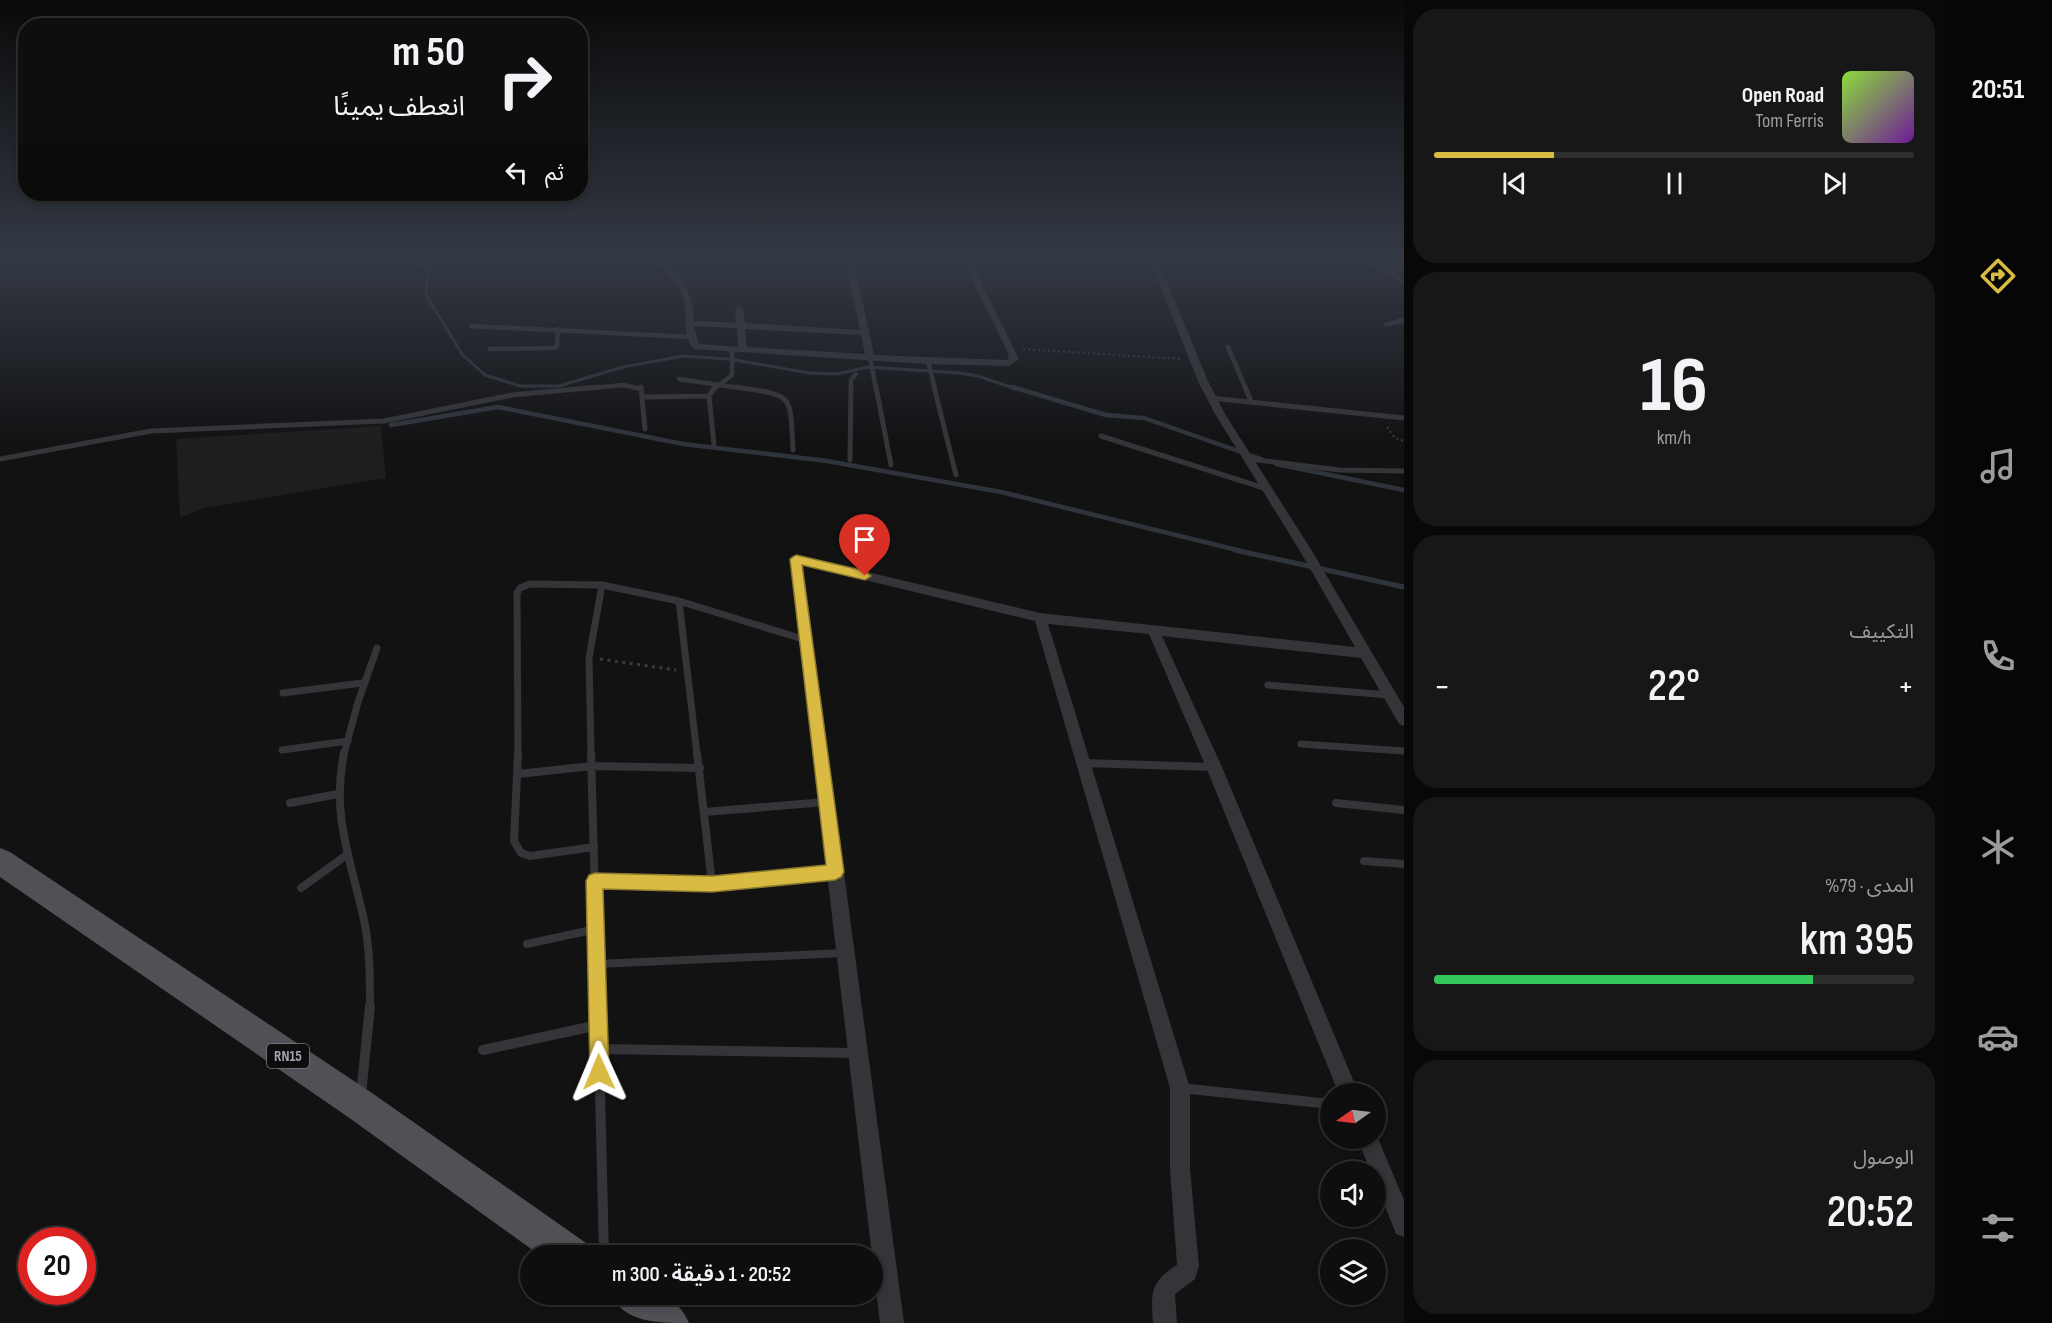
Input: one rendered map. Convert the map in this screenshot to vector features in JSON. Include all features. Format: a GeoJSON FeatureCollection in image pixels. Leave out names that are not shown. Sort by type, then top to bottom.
{"type":"FeatureCollection","features":[{"type":"Feature","properties":{"kind":"main road","name":"RN15"},"geometry":{"type":"LineString","coordinates":[[0,861],[360,1105],[557,1245]]}},
{"type":"Feature","properties":{"kind":"main road"},"geometry":{"type":"LineString","coordinates":[[645,1305],[670,1323]]}},
{"type":"Feature","properties":{"kind":"street"},"geometry":{"type":"LineString","coordinates":[[691,320],[691,337],[696,347],[928,361],[1009,363],[1014,359],[996,320]]}},
{"type":"Feature","properties":{"kind":"street"},"geometry":{"type":"LineString","coordinates":[[740,320],[743,350]]}},
{"type":"Feature","properties":{"kind":"street"},"geometry":{"type":"LineString","coordinates":[[862,320],[870,357]]}},
{"type":"Feature","properties":{"kind":"street"},"geometry":{"type":"LineString","coordinates":[[1179,320],[1211,398],[1366,653],[1404,720]]}},
{"type":"Feature","properties":{"kind":"street"},"geometry":{"type":"LineString","coordinates":[[1386,324],[1404,320]]}},
{"type":"Feature","properties":{"kind":"street"},"geometry":{"type":"LineString","coordinates":[[692,323],[865,333]]}},
{"type":"Feature","properties":{"kind":"street"},"geometry":{"type":"LineString","coordinates":[[892,1323],[796,559],[1040,618],[1366,653]]}},
{"type":"Feature","properties":{"kind":"street"},"geometry":{"type":"LineString","coordinates":[[1040,618],[1180,1088],[1180,1169],[1188,1266],[1186,1271],[1166,1284],[1163,1289],[1165,1323]]}},
{"type":"Feature","properties":{"kind":"street"},"geometry":{"type":"LineString","coordinates":[[1154,632],[1214,767],[1344,1083]]}},
{"type":"Feature","properties":{"kind":"street"},"geometry":{"type":"LineString","coordinates":[[1372,1149],[1404,1226]]}},
{"type":"Feature","properties":{"kind":"lane"},"geometry":{"type":"LineString","coordinates":[[471,326],[691,337]]}},
{"type":"Feature","properties":{"kind":"lane"},"geometry":{"type":"LineString","coordinates":[[490,349],[554,348],[558,329]]}},
{"type":"Feature","properties":{"kind":"lane"},"geometry":{"type":"LineString","coordinates":[[1228,347],[1251,401]]}},
{"type":"Feature","properties":{"kind":"lane"},"geometry":{"type":"LineString","coordinates":[[714,444],[709,396],[717,384],[732,375],[732,350]]}},
{"type":"Feature","properties":{"kind":"lane"},"geometry":{"type":"LineString","coordinates":[[870,357],[891,465]]}},
{"type":"Feature","properties":{"kind":"lane"},"geometry":{"type":"LineString","coordinates":[[928,361],[956,475]]}},
{"type":"Feature","properties":{"kind":"lane"},"geometry":{"type":"LineString","coordinates":[[850,460],[851,380],[855,374]]}},
{"type":"Feature","properties":{"kind":"lane"},"geometry":{"type":"LineString","coordinates":[[679,379],[768,392],[787,400],[791,405],[793,450]]}},
{"type":"Feature","properties":{"kind":"lane"},"geometry":{"type":"LineString","coordinates":[[0,459],[151,431],[384,421],[537,392],[633,385],[641,387],[644,397],[645,429]]}},
{"type":"Feature","properties":{"kind":"lane"},"geometry":{"type":"LineString","coordinates":[[644,397],[709,396]]}},
{"type":"Feature","properties":{"kind":"lane"},"geometry":{"type":"LineString","coordinates":[[1211,398],[1404,418]]}},
{"type":"Feature","properties":{"kind":"lane"},"geometry":{"type":"LineString","coordinates":[[1101,436],[1267,489]]}},
{"type":"Feature","properties":{"kind":"lane"},"geometry":{"type":"LineString","coordinates":[[1249,459],[1359,472],[1404,471]]}},
{"type":"Feature","properties":{"kind":"lane"},"geometry":{"type":"LineString","coordinates":[[594,847],[530,856],[521,853],[514,841],[518,774],[517,593],[520,588],[530,584],[602,585],[679,601],[806,640]]}},
{"type":"Feature","properties":{"kind":"lane"},"geometry":{"type":"LineString","coordinates":[[602,585],[589,658],[604,1245]]}},
{"type":"Feature","properties":{"kind":"lane"},"geometry":{"type":"LineString","coordinates":[[679,601],[712,884]]}},
{"type":"Feature","properties":{"kind":"lane"},"geometry":{"type":"LineString","coordinates":[[360,1105],[371,993],[365,924],[348,854],[341,835],[338,794],[362,684],[377,648]]}},
{"type":"Feature","properties":{"kind":"lane"},"geometry":{"type":"LineString","coordinates":[[283,693],[362,684]]}},
{"type":"Feature","properties":{"kind":"lane"},"geometry":{"type":"LineString","coordinates":[[1269,685],[1389,695]]}},
{"type":"Feature","properties":{"kind":"lane"},"geometry":{"type":"LineString","coordinates":[[282,750],[348,741]]}},
{"type":"Feature","properties":{"kind":"lane"},"geometry":{"type":"LineString","coordinates":[[1301,744],[1404,751]]}},
{"type":"Feature","properties":{"kind":"lane"},"geometry":{"type":"LineString","coordinates":[[1084,763],[1214,767]]}},
{"type":"Feature","properties":{"kind":"lane"},"geometry":{"type":"LineString","coordinates":[[518,774],[592,766],[700,768]]}},
{"type":"Feature","properties":{"kind":"lane"},"geometry":{"type":"LineString","coordinates":[[290,803],[338,794]]}},
{"type":"Feature","properties":{"kind":"lane"},"geometry":{"type":"LineString","coordinates":[[705,812],[826,802]]}},
{"type":"Feature","properties":{"kind":"lane"},"geometry":{"type":"LineString","coordinates":[[1336,803],[1404,810]]}},
{"type":"Feature","properties":{"kind":"lane"},"geometry":{"type":"LineString","coordinates":[[301,888],[348,854]]}},
{"type":"Feature","properties":{"kind":"lane"},"geometry":{"type":"LineString","coordinates":[[1364,861],[1404,864]]}},
{"type":"Feature","properties":{"kind":"lane"},"geometry":{"type":"LineString","coordinates":[[595,881],[712,884],[835,872]]}},
{"type":"Feature","properties":{"kind":"lane"},"geometry":{"type":"LineString","coordinates":[[527,944],[596,929]]}},
{"type":"Feature","properties":{"kind":"lane"},"geometry":{"type":"LineString","coordinates":[[597,964],[845,953]]}},
{"type":"Feature","properties":{"kind":"lane"},"geometry":{"type":"LineString","coordinates":[[483,1050],[598,1025]]}},
{"type":"Feature","properties":{"kind":"lane"},"geometry":{"type":"LineString","coordinates":[[599,1049],[858,1053]]}},
{"type":"Feature","properties":{"kind":"lane"},"geometry":{"type":"LineString","coordinates":[[1180,1088],[1320,1103]]}},
{"type":"Feature","properties":{"kind":"path"},"geometry":{"type":"LineString","coordinates":[[1010,348],[1195,360]]}},
{"type":"Feature","properties":{"kind":"path"},"geometry":{"type":"LineString","coordinates":[[1380,414],[1391,434],[1404,441]]}},
{"type":"Feature","properties":{"kind":"path"},"geometry":{"type":"LineString","coordinates":[[589,658],[688,672]]}},
{"type":"Feature","properties":{"kind":"shaded area"},"geometry":{"type":"Polygon","coordinates":[[[381,426],[386,478],[203,508],[180,518],[176,439],[381,426]]]}},
{"type":"Feature","properties":{"kind":"waterway"},"geometry":{"type":"LineString","coordinates":[[441,320],[462,354],[485,375],[520,386],[559,386],[623,367],[683,356],[729,359],[809,373],[837,374],[868,367],[959,373],[978,376],[1016,389]]}},
{"type":"Feature","properties":{"kind":"waterway"},"geometry":{"type":"LineString","coordinates":[[1012,387],[1106,415],[1144,418],[1261,459]]}},
{"type":"Feature","properties":{"kind":"waterway"},"geometry":{"type":"LineString","coordinates":[[391,425],[498,407],[683,444],[827,461],[1001,492],[1241,551]]}},
{"type":"Feature","properties":{"kind":"waterway"},"geometry":{"type":"LineString","coordinates":[[1276,464],[1404,490]]}},
{"type":"Feature","properties":{"kind":"waterway"},"geometry":{"type":"LineString","coordinates":[[1235,550],[1404,587]]}},
{"type":"Feature","properties":{"kind":"route"},"geometry":{"type":"LineString","coordinates":[[599,1072],[595,881],[712,884],[835,872],[796,559],[865,576]]}}]}
